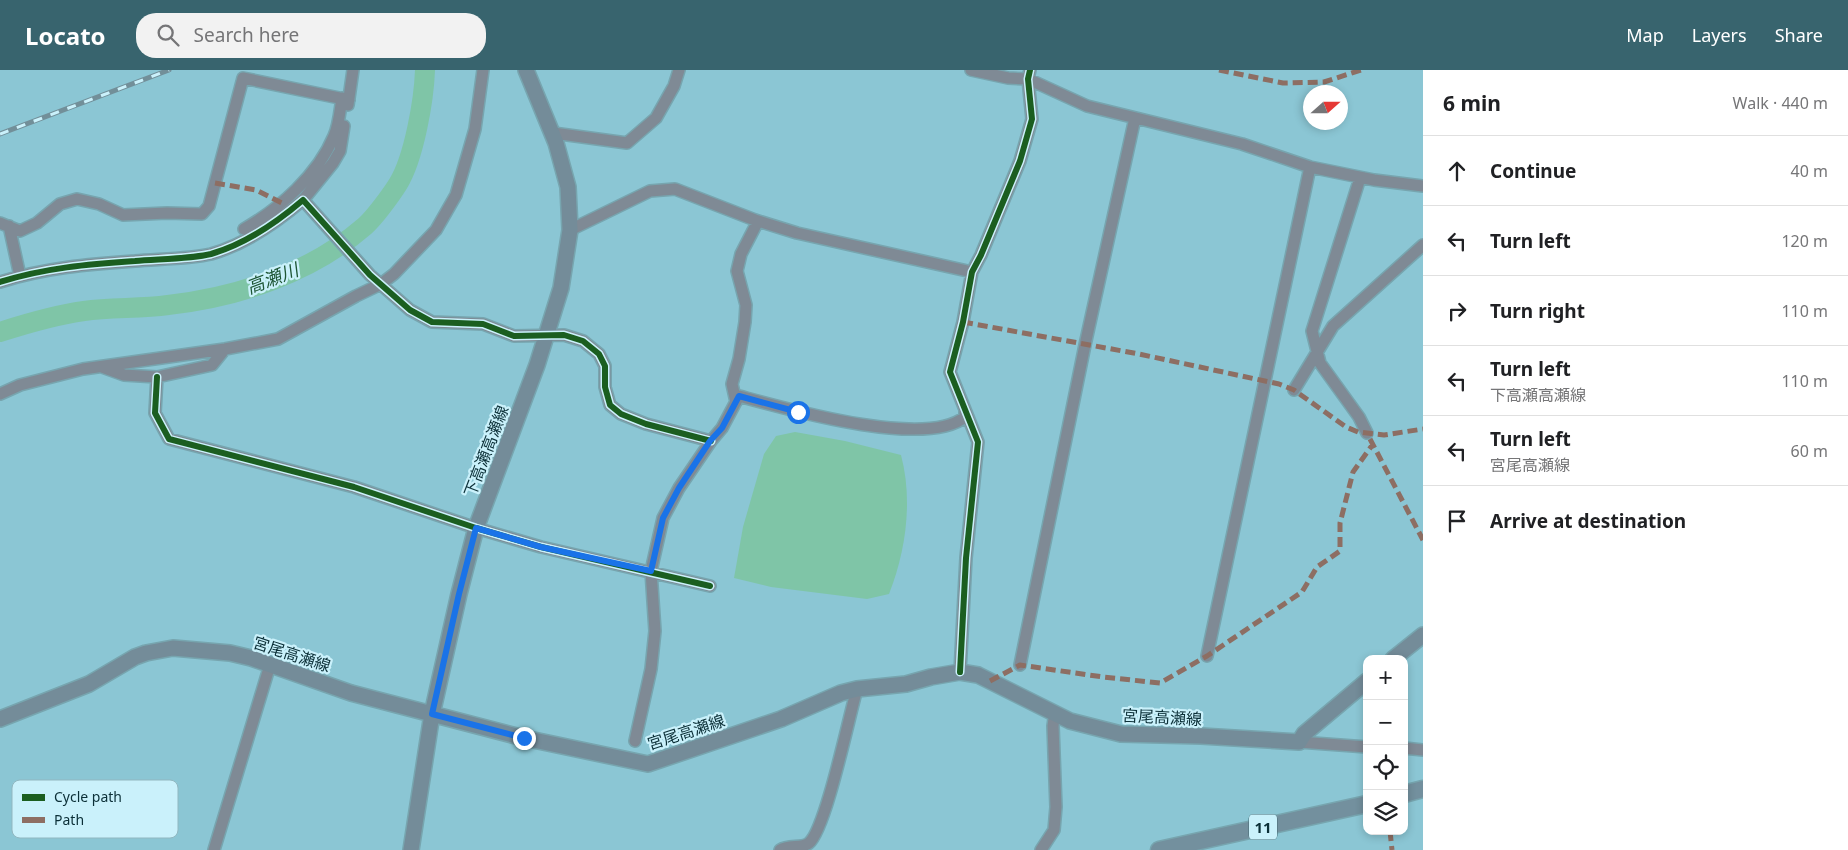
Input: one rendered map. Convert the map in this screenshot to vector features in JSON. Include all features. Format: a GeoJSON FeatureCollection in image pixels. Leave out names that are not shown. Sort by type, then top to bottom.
{"type":"FeatureCollection","features":[{"type":"Feature","properties":{"kind":"highway"},"geometry":{"type":"LineString","coordinates":[[1408,793],[1423,789]]}},
{"type":"Feature","properties":{"kind":"highway","name":"11"},"geometry":{"type":"LineString","coordinates":[[1159,850],[1363,805]]}},
{"type":"Feature","properties":{"kind":"main road","name":"下高瀬高瀬線"},"geometry":{"type":"LineString","coordinates":[[411,850],[432,714],[459,594],[476,528],[537,365],[561,288],[570,230],[568,187],[553,133],[526,70]]}},
{"type":"Feature","properties":{"kind":"main road"},"geometry":{"type":"LineString","coordinates":[[1398,655],[1423,635]]}},
{"type":"Feature","properties":{"kind":"main road","name":"宮尾高瀬線"},"geometry":{"type":"LineString","coordinates":[[0,719],[89,684],[135,657],[158,650],[173,648],[230,653],[270,664],[351,693],[524,738],[648,764],[781,719],[835,695],[857,689],[906,684],[960,672],[978,675],[1070,721],[1121,734],[1201,736],[1299,742]]}},
{"type":"Feature","properties":{"kind":"main road"},"geometry":{"type":"LineString","coordinates":[[1299,742],[1304,734],[1363,684]]}},
{"type":"Feature","properties":{"kind":"street"},"geometry":{"type":"LineString","coordinates":[[244,229],[280,205],[301,184],[321,159],[335,136],[353,70]]}},
{"type":"Feature","properties":{"kind":"street"},"geometry":{"type":"LineString","coordinates":[[0,394],[20,384],[83,368],[225,349],[278,339],[381,284],[394,274],[436,230],[456,196],[475,129],[483,70]]}},
{"type":"Feature","properties":{"kind":"street"},"geometry":{"type":"LineString","coordinates":[[553,133],[627,143],[656,118],[674,86],[679,70]]}},
{"type":"Feature","properties":{"kind":"street"},"geometry":{"type":"LineString","coordinates":[[971,70],[1008,78],[1029,74],[1087,106],[1242,144],[1310,167],[1360,178],[1423,186]]}},
{"type":"Feature","properties":{"kind":"street"},"geometry":{"type":"LineString","coordinates":[[960,672],[966,558],[978,442],[950,372],[963,322],[972,272],[981,255],[1020,160],[1032,120],[1029,74]]}},
{"type":"Feature","properties":{"kind":"street"},"geometry":{"type":"LineString","coordinates":[[5,225],[20,231],[37,223],[60,204],[77,199],[99,204],[123,215],[202,214],[209,206],[243,78],[346,99]]}},
{"type":"Feature","properties":{"kind":"street"},"geometry":{"type":"LineString","coordinates":[[0,282],[20,276],[94,263],[210,254],[247,239],[304,203],[333,163],[340,151],[346,99]]}},
{"type":"Feature","properties":{"kind":"street"},"geometry":{"type":"LineString","coordinates":[[1020,665],[1085,345],[1135,118]]}},
{"type":"Feature","properties":{"kind":"street"},"geometry":{"type":"LineString","coordinates":[[1207,656],[1310,167]]}},
{"type":"Feature","properties":{"kind":"street"},"geometry":{"type":"LineString","coordinates":[[1360,178],[1312,331],[1320,363],[1359,417],[1367,433]]}},
{"type":"Feature","properties":{"kind":"street"},"geometry":{"type":"LineString","coordinates":[[570,230],[650,191],[675,189],[758,221],[797,233],[972,272]]}},
{"type":"Feature","properties":{"kind":"street"},"geometry":{"type":"LineString","coordinates":[[304,203],[370,274],[393,297],[410,310],[432,322],[483,324],[514,336],[564,335],[583,341],[599,354],[604,366],[605,387],[610,405],[621,414],[646,424],[710,441]]}},
{"type":"Feature","properties":{"kind":"street"},"geometry":{"type":"LineString","coordinates":[[736,402],[732,384],[739,360],[746,305],[737,271],[741,254],[758,221]]}},
{"type":"Feature","properties":{"kind":"street"},"geometry":{"type":"LineString","coordinates":[[5,225],[20,276]]}},
{"type":"Feature","properties":{"kind":"street"},"geometry":{"type":"LineString","coordinates":[[1294,390],[1333,326],[1423,245]]}},
{"type":"Feature","properties":{"kind":"street"},"geometry":{"type":"LineString","coordinates":[[100,366],[124,375],[157,377],[212,365],[225,349]]}},
{"type":"Feature","properties":{"kind":"street"},"geometry":{"type":"LineString","coordinates":[[157,377],[155,413],[169,439],[354,487],[476,528],[541,547],[710,586]]}},
{"type":"Feature","properties":{"kind":"street"},"geometry":{"type":"LineString","coordinates":[[635,741],[651,669],[654,641],[651,571],[663,518],[679,488],[710,441],[722,428],[739,396],[798,412],[911,430],[944,426],[958,422],[965,417],[965,411]]}},
{"type":"Feature","properties":{"kind":"street"},"geometry":{"type":"LineString","coordinates":[[214,850],[270,664]]}},
{"type":"Feature","properties":{"kind":"street"},"geometry":{"type":"LineString","coordinates":[[780,850],[789,846],[805,846],[811,841],[819,828],[857,689]]}},
{"type":"Feature","properties":{"kind":"street"},"geometry":{"type":"LineString","coordinates":[[1041,850],[1054,830],[1056,807],[1053,726],[1055,712]]}},
{"type":"Feature","properties":{"kind":"street"},"geometry":{"type":"LineString","coordinates":[[1299,742],[1363,747]]}},
{"type":"Feature","properties":{"kind":"street"},"geometry":{"type":"LineString","coordinates":[[1408,748],[1423,750]]}},
{"type":"Feature","properties":{"kind":"shaded area"},"geometry":{"type":"Polygon","coordinates":[[[795,432],[845,441],[901,455],[907,490],[906,525],[900,560],[889,594],[867,599],[771,587],[734,578],[743,527],[764,454],[776,436],[795,432]]]}},
{"type":"Feature","properties":{"kind":"waterway","name":"高瀬川"},"geometry":{"type":"LineString","coordinates":[[0,332],[73,313],[158,306],[221,296],[247,289],[298,270],[344,243],[365,226],[378,212],[404,173],[417,129],[423,97],[425,70]]}},
{"type":"Feature","properties":{"kind":"railway"},"geometry":{"type":"LineString","coordinates":[[0,134],[169,70]]}},
{"type":"Feature","properties":{"kind":"marked path"},"geometry":{"type":"LineString","coordinates":[[1219,70],[1283,83],[1324,82],[1361,70]]}},
{"type":"Feature","properties":{"kind":"marked path"},"geometry":{"type":"LineString","coordinates":[[215,183],[256,190],[282,203]]}},
{"type":"Feature","properties":{"kind":"marked path"},"geometry":{"type":"LineString","coordinates":[[963,322],[1139,354],[1279,384],[1294,390],[1346,427],[1358,432],[1384,435],[1423,429]]}},
{"type":"Feature","properties":{"kind":"marked path"},"geometry":{"type":"LineString","coordinates":[[1370,439],[1423,540]]}},
{"type":"Feature","properties":{"kind":"marked path"},"geometry":{"type":"LineString","coordinates":[[990,681],[1020,665],[1160,683],[1207,656],[1302,592],[1317,567],[1340,551],[1340,523],[1353,472],[1373,444]]}},
{"type":"Feature","properties":{"kind":"marked path"},"geometry":{"type":"LineString","coordinates":[[1390,835],[1392,850]]}},
{"type":"Feature","properties":{"kind":"cycle path"},"geometry":{"type":"LineString","coordinates":[[960,672],[966,558],[978,442],[950,372],[963,322],[972,272],[981,255],[1020,161],[1032,119],[1028,79],[1030,70]]}},
{"type":"Feature","properties":{"kind":"cycle path"},"geometry":{"type":"LineString","coordinates":[[0,282],[33,273],[67,267],[184,258],[211,254],[236,245],[260,232],[303,200],[370,275],[410,310],[432,322],[483,324],[514,336],[564,335],[583,341],[599,354],[605,366],[605,387],[610,405],[621,414],[646,424],[711,441]]}},
{"type":"Feature","properties":{"kind":"cycle path"},"geometry":{"type":"LineString","coordinates":[[157,377],[155,413],[169,439],[354,487],[476,528],[541,547],[710,586]]}},
{"type":"Feature","properties":{"kind":"route"},"geometry":{"type":"LineString","coordinates":[[524,738],[432,714],[476,528],[541,547],[651,571],[663,518],[679,488],[710,441],[722,428],[739,396],[798,412]]}}]}
